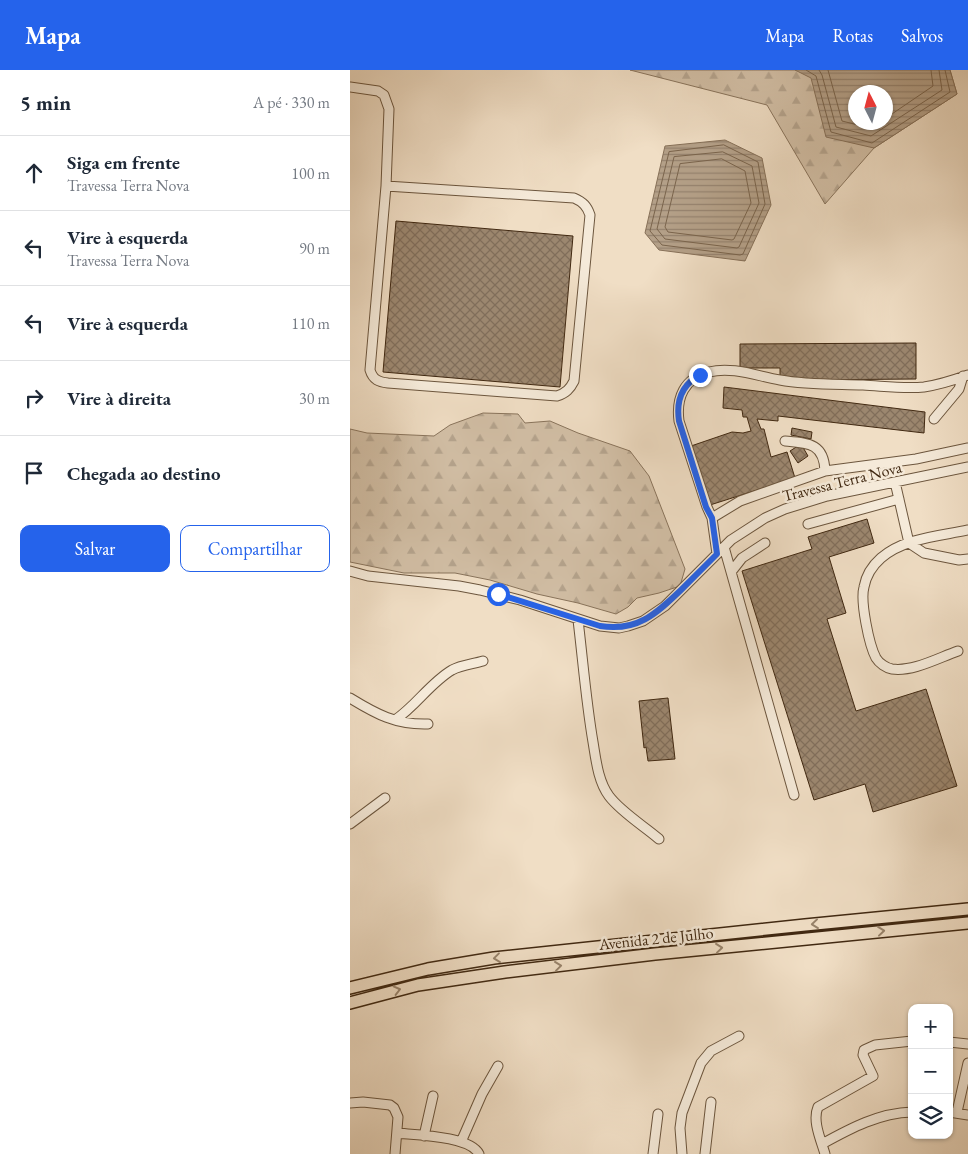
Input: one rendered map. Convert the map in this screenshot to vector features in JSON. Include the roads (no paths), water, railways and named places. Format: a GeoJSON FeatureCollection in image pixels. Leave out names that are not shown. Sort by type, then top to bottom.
{"type":"FeatureCollection","features":[{"type":"Feature","properties":{"kind":"main road","name":"Avenida 2 de Julho"},"geometry":{"type":"LineString","coordinates":[[350,988],[428,969],[494,958],[968,909]]}},
{"type":"Feature","properties":{"kind":"main road","name":"Avenida 2 de Julho"},"geometry":{"type":"LineString","coordinates":[[350,1003],[418,985],[505,972],[655,954],[968,923]]}},
{"type":"Feature","properties":{"kind":"street"},"geometry":{"type":"LineString","coordinates":[[350,87],[378,91],[384,95],[389,109],[386,186],[370,370],[372,376],[378,382],[388,383],[557,396],[565,393],[574,380],[590,215],[582,201],[574,198],[386,186]]}},
{"type":"Feature","properties":{"kind":"street"},"geometry":{"type":"LineString","coordinates":[[794,794],[731,572],[720,550],[712,518],[706,507],[679,421],[677,409],[682,390],[690,380],[708,372],[718,371],[741,372],[806,383],[912,387],[938,384],[966,376]]}},
{"type":"Feature","properties":{"kind":"street"},"geometry":{"type":"LineString","coordinates":[[934,419],[959,389],[966,376]]}},
{"type":"Feature","properties":{"kind":"street"},"geometry":{"type":"LineString","coordinates":[[785,440],[808,443],[818,449],[824,460],[825,471]]}},
{"type":"Feature","properties":{"kind":"street"},"geometry":{"type":"LineString","coordinates":[[712,518],[740,501],[825,471],[916,459],[968,448]]}},
{"type":"Feature","properties":{"kind":"street","name":"Travessa Terra Nova"},"geometry":{"type":"LineString","coordinates":[[351,573],[480,590],[520,600],[578,620],[610,628],[628,626],[643,621],[665,606],[720,550],[750,527],[785,509],[827,496],[968,467]]}},
{"type":"Feature","properties":{"kind":"street"},"geometry":{"type":"LineString","coordinates":[[895,482],[909,542],[924,553],[959,560],[968,559]]}},
{"type":"Feature","properties":{"kind":"street"},"geometry":{"type":"LineString","coordinates":[[808,524],[899,499]]}},
{"type":"Feature","properties":{"kind":"street"},"geometry":{"type":"LineString","coordinates":[[958,651],[912,667],[890,668],[882,665],[876,658],[866,623],[863,588],[875,564],[883,556],[909,542],[968,530]]}},
{"type":"Feature","properties":{"kind":"street"},"geometry":{"type":"LineString","coordinates":[[731,572],[742,558],[765,542]]}},
{"type":"Feature","properties":{"kind":"street"},"geometry":{"type":"LineString","coordinates":[[578,620],[588,714],[598,769],[604,788],[620,808],[659,839]]}},
{"type":"Feature","properties":{"kind":"street"},"geometry":{"type":"LineString","coordinates":[[395,720],[413,706],[447,673],[454,669],[483,661]]}},
{"type":"Feature","properties":{"kind":"street"},"geometry":{"type":"LineString","coordinates":[[350,699],[377,714],[395,720],[428,724]]}},
{"type":"Feature","properties":{"kind":"street"},"geometry":{"type":"LineString","coordinates":[[350,824],[385,798]]}},
{"type":"Feature","properties":{"kind":"street"},"geometry":{"type":"LineString","coordinates":[[682,1154],[680,1128],[682,1113],[701,1063],[711,1051],[738,1036]]}},
{"type":"Feature","properties":{"kind":"street"},"geometry":{"type":"LineString","coordinates":[[825,1154],[815,1113],[818,1107],[873,1076],[862,1055],[864,1050],[875,1045],[908,1041]]}},
{"type":"Feature","properties":{"kind":"street"},"geometry":{"type":"LineString","coordinates":[[953,1042],[968,1044]]}},
{"type":"Feature","properties":{"kind":"street"},"geometry":{"type":"LineString","coordinates":[[968,1063],[965,1087],[953,1112],[968,1115]]}},
{"type":"Feature","properties":{"kind":"street"},"geometry":{"type":"LineString","coordinates":[[461,1142],[482,1094],[498,1066]]}},
{"type":"Feature","properties":{"kind":"street"},"geometry":{"type":"LineString","coordinates":[[424,1136],[432,1096]]}},
{"type":"Feature","properties":{"kind":"street"},"geometry":{"type":"LineString","coordinates":[[350,1103],[363,1102],[390,1105],[394,1108],[398,1113],[395,1154]]}},
{"type":"Feature","properties":{"kind":"street"},"geometry":{"type":"LineString","coordinates":[[705,1154],[711,1102]]}},
{"type":"Feature","properties":{"kind":"street"},"geometry":{"type":"LineString","coordinates":[[822,1144],[852,1127],[868,1121],[882,1116],[908,1113]]}},
{"type":"Feature","properties":{"kind":"street"},"geometry":{"type":"LineString","coordinates":[[653,1154],[658,1114]]}},
{"type":"Feature","properties":{"kind":"street"},"geometry":{"type":"LineString","coordinates":[[397,1133],[461,1142],[476,1148],[479,1154]]}},
{"type":"Feature","properties":{"kind":"water"},"geometry":{"type":"Polygon","coordinates":[[[795,70],[950,70],[957,94],[874,148],[826,137],[811,78],[795,70]]]}},
{"type":"Feature","properties":{"kind":"water"},"geometry":{"type":"Polygon","coordinates":[[[725,140],[762,158],[771,205],[745,261],[659,250],[645,233],[665,146],[725,140]]]}}]}
